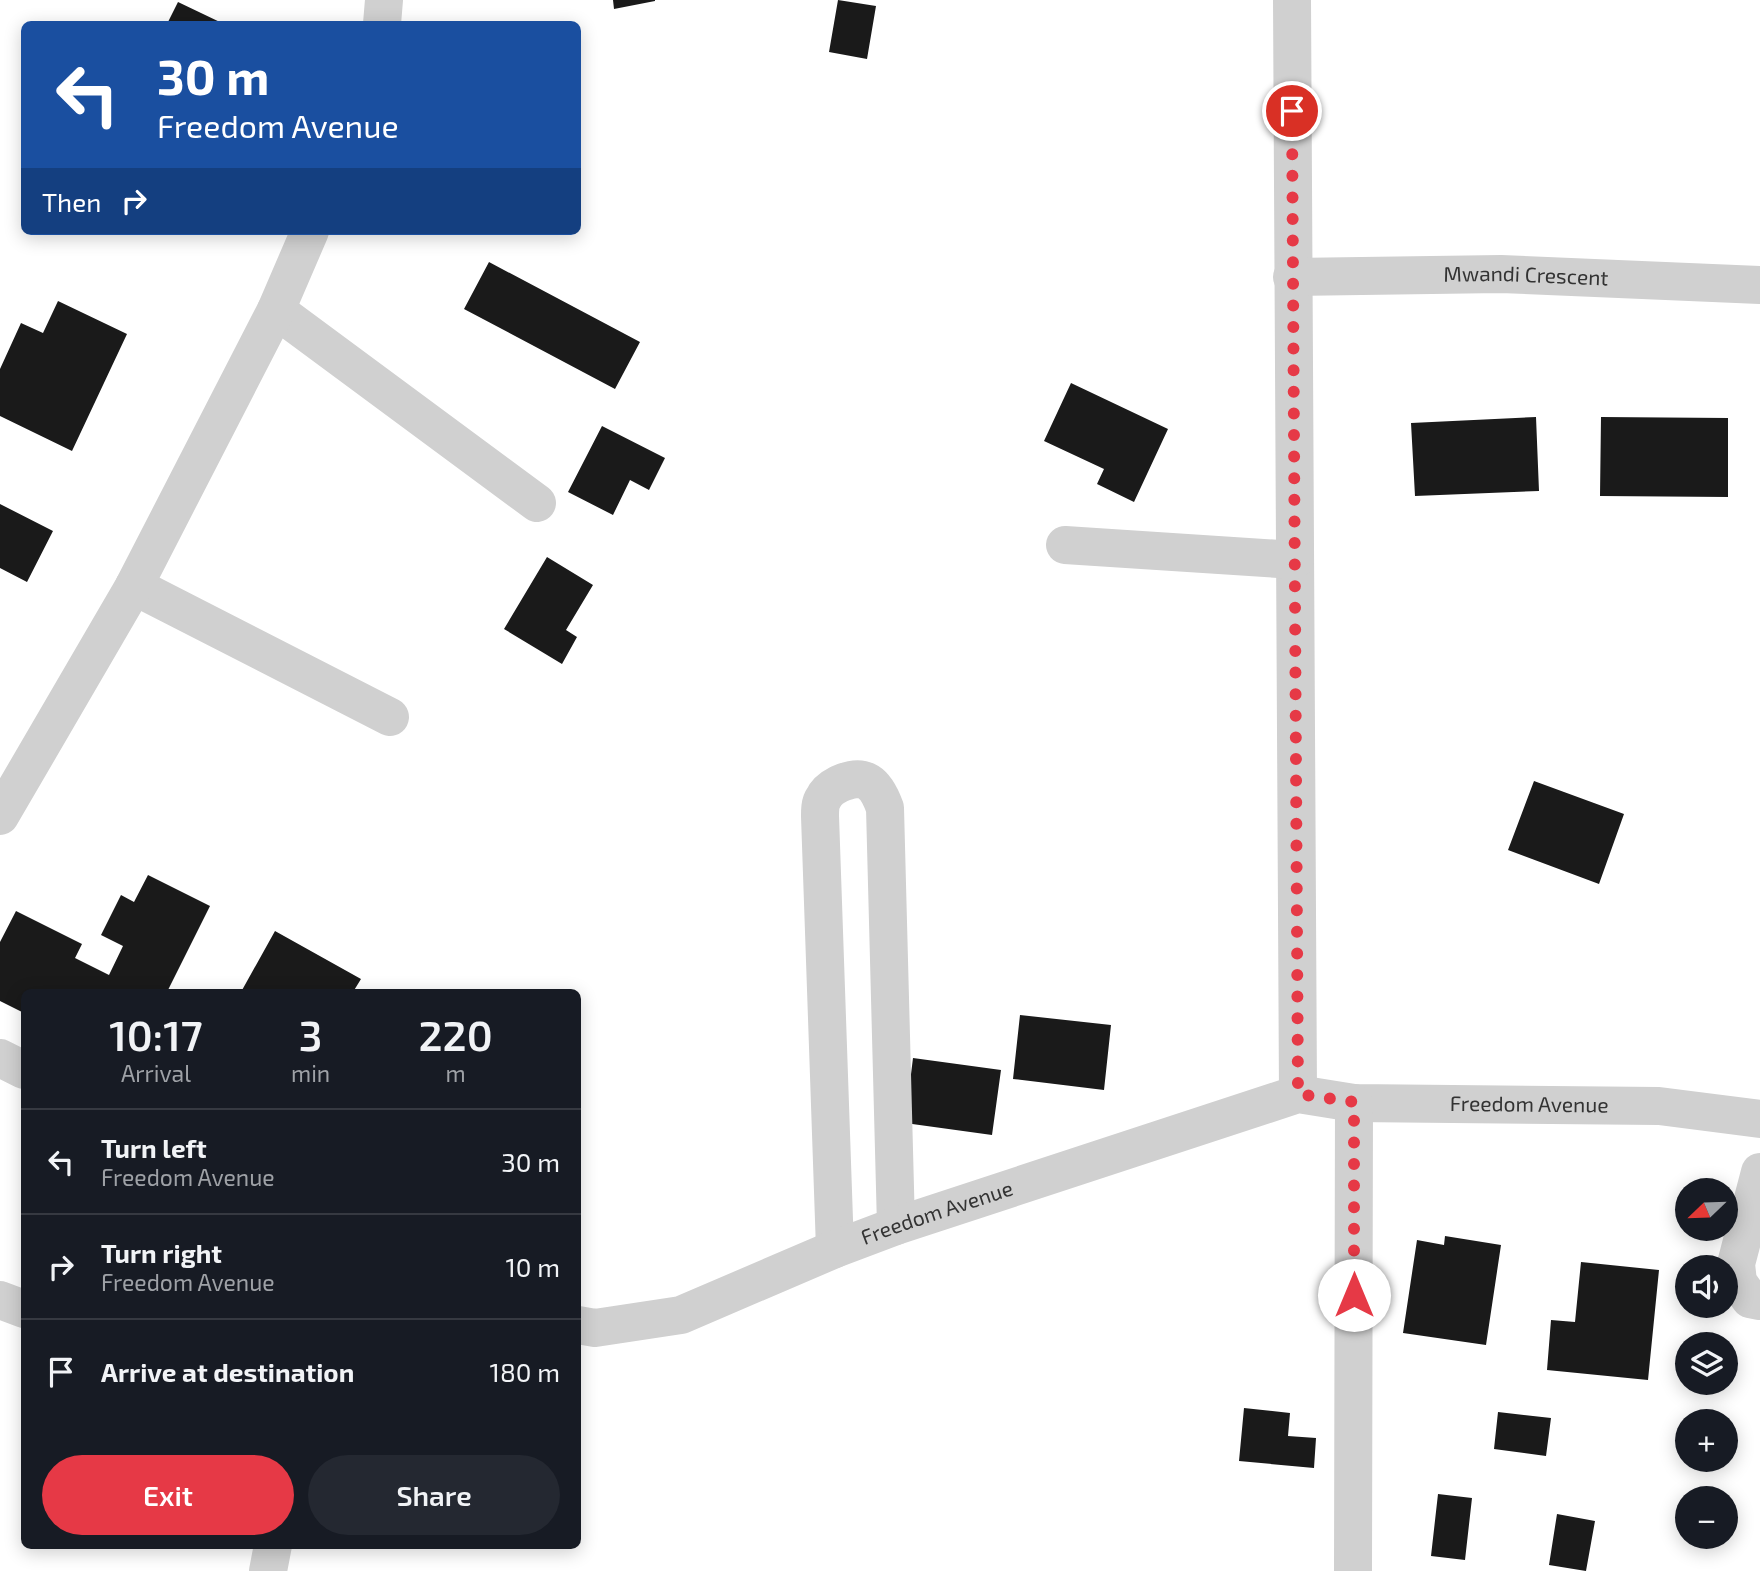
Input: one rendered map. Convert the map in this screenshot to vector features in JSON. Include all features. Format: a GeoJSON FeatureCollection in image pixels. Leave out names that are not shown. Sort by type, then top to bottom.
{"type":"FeatureCollection","features":[{"type":"Feature","properties":{"kind":"street"},"geometry":{"type":"LineString","coordinates":[[382,21],[384,0]]}},
{"type":"Feature","properties":{"kind":"street"},"geometry":{"type":"LineString","coordinates":[[1292,0],[1298,1094]]}},
{"type":"Feature","properties":{"kind":"street"},"geometry":{"type":"LineString","coordinates":[[0,816],[134,586],[276,310],[308,235]]}},
{"type":"Feature","properties":{"kind":"street","name":"Mwandi Crescent"},"geometry":{"type":"LineString","coordinates":[[1292,277],[1501,274],[1760,285]]}},
{"type":"Feature","properties":{"kind":"street"},"geometry":{"type":"LineString","coordinates":[[276,310],[537,503]]}},
{"type":"Feature","properties":{"kind":"street"},"geometry":{"type":"LineString","coordinates":[[1065,545],[1295,560]]}},
{"type":"Feature","properties":{"kind":"street"},"geometry":{"type":"LineString","coordinates":[[134,586],[390,717]]}},
{"type":"Feature","properties":{"kind":"street"},"geometry":{"type":"LineString","coordinates":[[835,1249],[820,816],[822,800],[833,787],[852,778],[867,781],[880,793],[885,808],[896,1226]]}},
{"type":"Feature","properties":{"kind":"street"},"geometry":{"type":"LineString","coordinates":[[0,1058],[21,1068]]}},
{"type":"Feature","properties":{"kind":"street","name":"Freedom Avenue"},"geometry":{"type":"LineString","coordinates":[[581,1326],[594,1328],[681,1315],[896,1226],[1298,1094],[1354,1102],[1659,1106],[1760,1119]]}},
{"type":"Feature","properties":{"kind":"street"},"geometry":{"type":"LineString","coordinates":[[1353,1571],[1354,1102]]}},
{"type":"Feature","properties":{"kind":"street"},"geometry":{"type":"LineString","coordinates":[[1760,1172],[1736,1264],[1738,1282],[1750,1299],[1760,1301]]}},
{"type":"Feature","properties":{"kind":"street"},"geometry":{"type":"LineString","coordinates":[[0,1300],[21,1308]]}},
{"type":"Feature","properties":{"kind":"street"},"geometry":{"type":"LineString","coordinates":[[268,1571],[272,1549]]}},
{"type":"Feature","properties":{"kind":"building"},"geometry":{"type":"Polygon","coordinates":[[[613,0],[655,0],[655,1],[614,9],[613,0]]]}},
{"type":"Feature","properties":{"kind":"building"},"geometry":{"type":"Polygon","coordinates":[[[838,0],[876,6],[867,59],[829,52],[838,0]]]}},
{"type":"Feature","properties":{"kind":"building"},"geometry":{"type":"Polygon","coordinates":[[[178,2],[218,21],[168,21],[178,2]]]}},
{"type":"Feature","properties":{"kind":"building"},"geometry":{"type":"Polygon","coordinates":[[[489,262],[640,342],[615,389],[464,309],[489,262]]]}},
{"type":"Feature","properties":{"kind":"building"},"geometry":{"type":"Polygon","coordinates":[[[58,301],[127,334],[72,451],[0,416],[0,369],[21,323],[43,333],[58,301]]]}},
{"type":"Feature","properties":{"kind":"building"},"geometry":{"type":"Polygon","coordinates":[[[1071,383],[1168,429],[1134,502],[1097,484],[1104,469],[1044,441],[1071,383]]]}},
{"type":"Feature","properties":{"kind":"building"},"geometry":{"type":"Polygon","coordinates":[[[1536,417],[1539,491],[1415,496],[1411,423],[1536,417]]]}},
{"type":"Feature","properties":{"kind":"building"},"geometry":{"type":"Polygon","coordinates":[[[1601,417],[1728,418],[1728,497],[1600,496],[1601,417]]]}},
{"type":"Feature","properties":{"kind":"building"},"geometry":{"type":"Polygon","coordinates":[[[602,426],[665,458],[649,490],[630,480],[613,515],[568,492],[602,426]]]}},
{"type":"Feature","properties":{"kind":"building"},"geometry":{"type":"Polygon","coordinates":[[[0,504],[53,531],[27,582],[0,568],[0,504]]]}},
{"type":"Feature","properties":{"kind":"building"},"geometry":{"type":"Polygon","coordinates":[[[547,557],[593,585],[566,630],[577,637],[562,664],[504,629],[547,557]]]}},
{"type":"Feature","properties":{"kind":"building"},"geometry":{"type":"Polygon","coordinates":[[[1534,781],[1624,814],[1599,884],[1508,850],[1534,781]]]}},
{"type":"Feature","properties":{"kind":"building"},"geometry":{"type":"Polygon","coordinates":[[[148,875],[210,906],[168,989],[21,989],[21,1012],[0,1001],[0,942],[16,911],[82,944],[75,958],[109,975],[123,946],[101,935],[121,895],[134,902],[148,875]]]}},
{"type":"Feature","properties":{"kind":"building"},"geometry":{"type":"Polygon","coordinates":[[[275,931],[361,979],[355,989],[243,989],[275,931]]]}},
{"type":"Feature","properties":{"kind":"building"},"geometry":{"type":"Polygon","coordinates":[[[1020,1015],[1111,1025],[1104,1090],[1013,1079],[1020,1015]]]}},
{"type":"Feature","properties":{"kind":"building"},"geometry":{"type":"Polygon","coordinates":[[[913,1058],[1001,1070],[992,1135],[905,1123],[913,1058]]]}},
{"type":"Feature","properties":{"kind":"building"},"geometry":{"type":"Polygon","coordinates":[[[1445,1236],[1501,1245],[1486,1345],[1403,1333],[1417,1240],[1444,1245],[1445,1236]]]}},
{"type":"Feature","properties":{"kind":"building"},"geometry":{"type":"Polygon","coordinates":[[[1581,1262],[1659,1270],[1648,1380],[1547,1370],[1551,1320],[1575,1322],[1581,1262]]]}},
{"type":"Feature","properties":{"kind":"building"},"geometry":{"type":"Polygon","coordinates":[[[1244,1408],[1290,1413],[1288,1436],[1316,1438],[1314,1468],[1239,1461],[1244,1408]]]}},
{"type":"Feature","properties":{"kind":"building"},"geometry":{"type":"Polygon","coordinates":[[[1498,1412],[1551,1418],[1546,1456],[1494,1449],[1498,1412]]]}},
{"type":"Feature","properties":{"kind":"building"},"geometry":{"type":"Polygon","coordinates":[[[1438,1494],[1472,1498],[1465,1560],[1431,1556],[1438,1494]]]}},
{"type":"Feature","properties":{"kind":"building"},"geometry":{"type":"Polygon","coordinates":[[[1557,1514],[1595,1521],[1586,1571],[1549,1565],[1557,1514]]]}},
{"type":"Feature","properties":{"kind":"route"},"geometry":{"type":"LineString","coordinates":[[1292,111],[1298,1094],[1354,1102],[1354,1295]]}}]}
